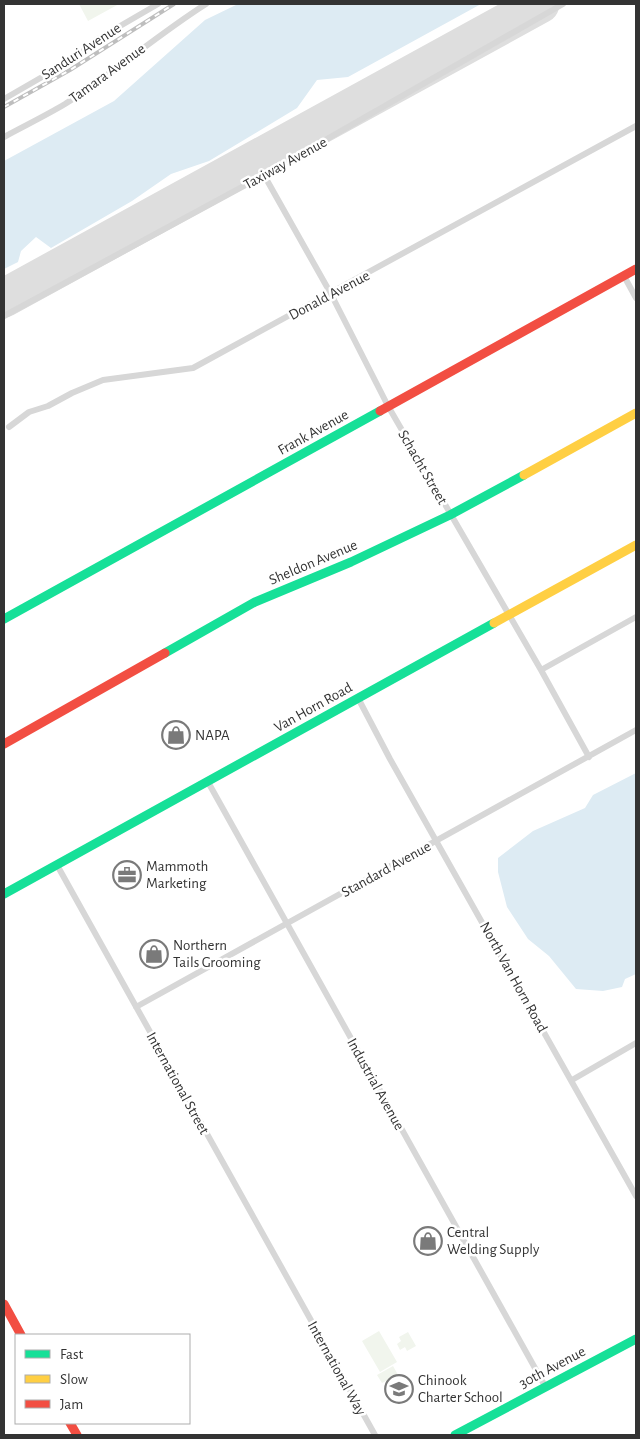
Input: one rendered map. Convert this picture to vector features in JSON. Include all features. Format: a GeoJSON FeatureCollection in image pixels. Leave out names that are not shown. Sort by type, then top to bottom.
{"type":"FeatureCollection","features":[{"type":"Feature","properties":{"kind":"street","name":"Sanduri Avenue"},"geometry":{"type":"LineString","coordinates":[[4,99],[75,58],[96,40],[158,4]]}},
{"type":"Feature","properties":{"kind":"street","name":"Tamara Avenue"},"geometry":{"type":"LineString","coordinates":[[4,137],[63,104],[98,81],[176,23],[206,4]]}},
{"type":"Feature","properties":{"kind":"street","name":"Taxiway Avenue"},"geometry":{"type":"LineString","coordinates":[[4,316],[264,175],[563,4]]}},
{"type":"Feature","properties":{"kind":"street","name":"Donald Avenue"},"geometry":{"type":"LineString","coordinates":[[9,427],[29,412],[48,406],[103,380],[193,368],[636,126]]}},
{"type":"Feature","properties":{"kind":"street","name":"Schacht Street"},"geometry":{"type":"LineString","coordinates":[[264,175],[331,294],[388,406],[542,670],[588,757]]}},
{"type":"Feature","properties":{"kind":"street","name":"Frank Avenue"},"geometry":{"type":"LineString","coordinates":[[4,619],[636,269]]}},
{"type":"Feature","properties":{"kind":"street"},"geometry":{"type":"LineString","coordinates":[[624,276],[636,298]]}},
{"type":"Feature","properties":{"kind":"street","name":"Sheldon Avenue"},"geometry":{"type":"LineString","coordinates":[[4,744],[255,602],[351,562],[450,515],[636,412]]}},
{"type":"Feature","properties":{"kind":"street","name":"Van Horn Road"},"geometry":{"type":"LineString","coordinates":[[4,894],[636,544]]}},
{"type":"Feature","properties":{"kind":"street"},"geometry":{"type":"LineString","coordinates":[[542,670],[636,617]]}},
{"type":"Feature","properties":{"kind":"street","name":"North Van Horn Road"},"geometry":{"type":"LineString","coordinates":[[358,698],[390,759],[636,1196]]}},
{"type":"Feature","properties":{"kind":"street","name":"Standard Avenue"},"geometry":{"type":"LineString","coordinates":[[136,1007],[636,730]]}},
{"type":"Feature","properties":{"kind":"street","name":"Industrial Avenue"},"geometry":{"type":"LineString","coordinates":[[208,782],[545,1386]]}},
{"type":"Feature","properties":{"kind":"street","name":"International Street"},"geometry":{"type":"LineString","coordinates":[[57,865],[299,1301]]}},
{"type":"Feature","properties":{"kind":"street"},"geometry":{"type":"LineString","coordinates":[[572,1080],[636,1043]]}},
{"type":"Feature","properties":{"kind":"street","name":"International Way"},"geometry":{"type":"LineString","coordinates":[[299,1301],[374,1435]]}},
{"type":"Feature","properties":{"kind":"street"},"geometry":{"type":"LineString","coordinates":[[4,1304],[20,1334]]}},
{"type":"Feature","properties":{"kind":"street","name":"30th Avenue"},"geometry":{"type":"LineString","coordinates":[[455,1435],[636,1339]]}},
{"type":"Feature","properties":{"kind":"street"},"geometry":{"type":"LineString","coordinates":[[71,1424],[77,1435]]}},
{"type":"Feature","properties":{"kind":"shaded area"},"geometry":{"type":"Polygon","coordinates":[[[79,4],[119,4],[88,21],[79,4]]]}},
{"type":"Feature","properties":{"kind":"shaded area"},"geometry":{"type":"Polygon","coordinates":[[[238,4],[481,4],[348,77],[317,80],[297,108],[209,161],[171,174],[132,201],[51,248],[36,237],[21,251],[18,262],[4,269],[4,161],[114,101],[205,20],[238,4]]]}},
{"type":"Feature","properties":{"kind":"shaded area"},"geometry":{"type":"Polygon","coordinates":[[[636,773],[636,974],[625,979],[622,987],[603,991],[576,989],[549,956],[528,939],[507,907],[498,872],[498,858],[533,831],[585,808],[593,795],[636,773]]]}},
{"type":"Feature","properties":{"kind":"shaded area"},"geometry":{"type":"Polygon","coordinates":[[[379,1331],[397,1362],[380,1372],[362,1341],[379,1331]]]}},
{"type":"Feature","properties":{"kind":"shaded area"},"geometry":{"type":"Polygon","coordinates":[[[408,1332],[416,1346],[407,1351],[405,1347],[400,1350],[397,1344],[401,1341],[399,1337],[408,1332]]]}},
{"type":"Feature","properties":{"kind":"shaded area"},"geometry":{"type":"Polygon","coordinates":[[[393,1366],[401,1380],[391,1385],[388,1380],[382,1383],[377,1375],[393,1366]]]}},
{"type":"Feature","properties":{"kind":"runway"},"geometry":{"type":"LineString","coordinates":[[4,298],[540,4]]}},
{"type":"Feature","properties":{"kind":"railway"},"geometry":{"type":"LineString","coordinates":[[4,107],[70,70],[174,4]]}},
{"type":"Feature","properties":{"kind":"traffic: fast"},"geometry":{"type":"LineString","coordinates":[[4,619],[380,411]]}},
{"type":"Feature","properties":{"kind":"traffic: fast"},"geometry":{"type":"LineString","coordinates":[[165,653],[255,602],[351,562],[450,515],[524,475]]}},
{"type":"Feature","properties":{"kind":"traffic: fast"},"geometry":{"type":"LineString","coordinates":[[4,894],[494,623]]}},
{"type":"Feature","properties":{"kind":"traffic: fast"},"geometry":{"type":"LineString","coordinates":[[455,1435],[636,1339]]}},
{"type":"Feature","properties":{"kind":"traffic: slow"},"geometry":{"type":"LineString","coordinates":[[524,475],[636,413]]}},
{"type":"Feature","properties":{"kind":"traffic: slow"},"geometry":{"type":"LineString","coordinates":[[494,623],[636,545]]}},
{"type":"Feature","properties":{"kind":"traffic: jam"},"geometry":{"type":"LineString","coordinates":[[380,411],[636,269]]}},
{"type":"Feature","properties":{"kind":"traffic: jam"},"geometry":{"type":"LineString","coordinates":[[4,744],[165,653]]}},
{"type":"Feature","properties":{"kind":"traffic: jam"},"geometry":{"type":"LineString","coordinates":[[4,1304],[20,1334]]}},
{"type":"Feature","properties":{"kind":"traffic: jam"},"geometry":{"type":"LineString","coordinates":[[71,1424],[77,1435]]}},
{"type":"Feature","properties":{"kind":"place","name":"NAPA"},"geometry":{"type":"Point","coordinates":[176,735]}},
{"type":"Feature","properties":{"kind":"place","name":"Mammoth Marketing"},"geometry":{"type":"Point","coordinates":[127,875]}},
{"type":"Feature","properties":{"kind":"place","name":"Northern Tails Grooming"},"geometry":{"type":"Point","coordinates":[154,954]}},
{"type":"Feature","properties":{"kind":"place","name":"Central Welding Supply"},"geometry":{"type":"Point","coordinates":[428,1241]}},
{"type":"Feature","properties":{"kind":"place","name":"Chinook Charter School"},"geometry":{"type":"Point","coordinates":[399,1389]}}]}
